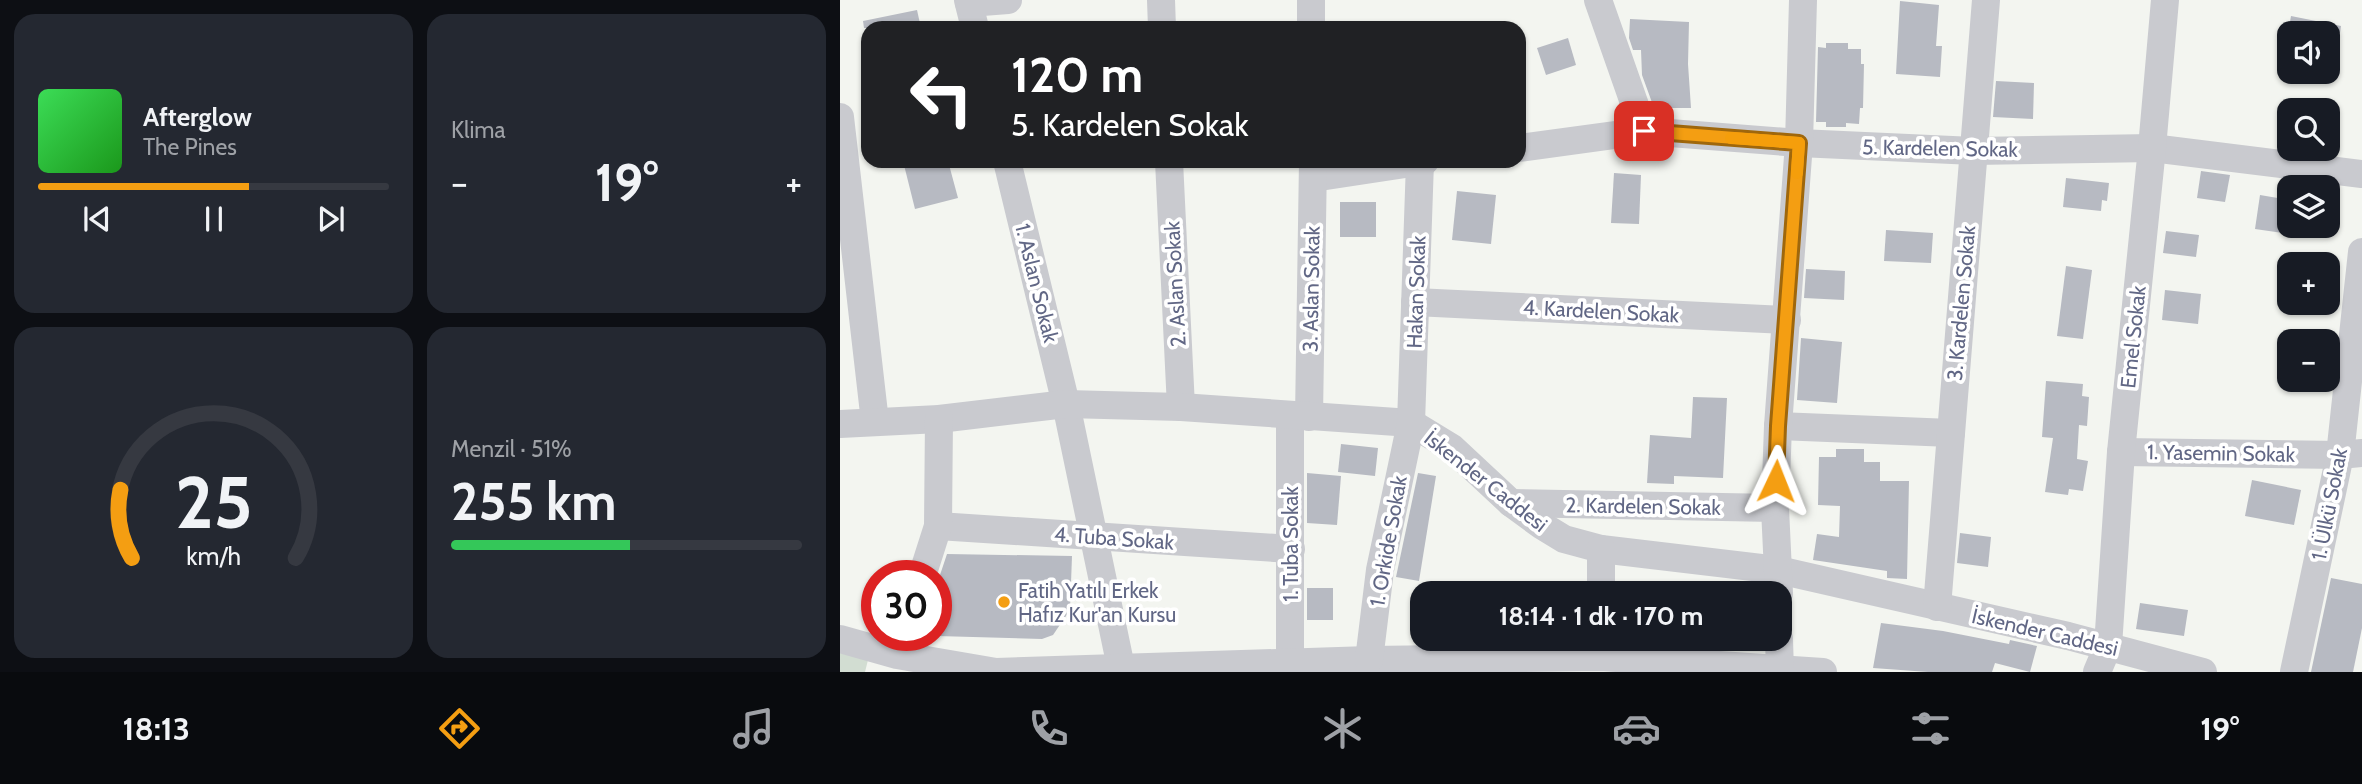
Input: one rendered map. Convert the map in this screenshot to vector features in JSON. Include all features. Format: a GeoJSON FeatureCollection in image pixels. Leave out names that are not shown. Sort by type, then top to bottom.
{"type":"FeatureCollection","features":[{"type":"Feature","properties":{"kind":"street"},"geometry":{"type":"LineString","coordinates":[[970,10],[1008,0]]}},
{"type":"Feature","properties":{"kind":"street"},"geometry":{"type":"LineString","coordinates":[[1161,0],[1162,21]]}},
{"type":"Feature","properties":{"kind":"street"},"geometry":{"type":"LineString","coordinates":[[1311,0],[1311,21]]}},
{"type":"Feature","properties":{"kind":"street"},"geometry":{"type":"LineString","coordinates":[[1598,0],[1644,131]]}},
{"type":"Feature","properties":{"kind":"street"},"geometry":{"type":"LineString","coordinates":[[1778,581],[1775,508],[1778,426],[1799,143],[1803,0]]}},
{"type":"Feature","properties":{"kind":"street","name":"3. Kardelen Sokak"},"geometry":{"type":"LineString","coordinates":[[1937,607],[1986,0]]}},
{"type":"Feature","properties":{"kind":"street","name":"Emel Sokak"},"geometry":{"type":"LineString","coordinates":[[2097,672],[2108,646],[2121,452],[2165,0]]}},
{"type":"Feature","properties":{"kind":"street"},"geometry":{"type":"LineString","coordinates":[[840,117],[875,422]]}},
{"type":"Feature","properties":{"kind":"street","name":"5. Kardelen Sokak"},"geometry":{"type":"LineString","coordinates":[[1526,147],[1644,131],[1799,143],[1974,151],[2152,148],[2362,174]]}},
{"type":"Feature","properties":{"kind":"street","name":"1. Aslan Sokak"},"geometry":{"type":"LineString","coordinates":[[1009,168],[1066,404],[1121,670]]}},
{"type":"Feature","properties":{"kind":"street","name":"2. Aslan Sokak"},"geometry":{"type":"LineString","coordinates":[[1168,168],[1181,407]]}},
{"type":"Feature","properties":{"kind":"street","name":"Hakan Sokak"},"geometry":{"type":"LineString","coordinates":[[1411,423],[1422,168]]}},
{"type":"Feature","properties":{"kind":"street","name":"3. Aslan Sokak"},"geometry":{"type":"LineString","coordinates":[[1299,416],[1313,169]]}},
{"type":"Feature","properties":{"kind":"street","name":"1. Ülkü Sokak"},"geometry":{"type":"LineString","coordinates":[[2294,672],[2351,454],[2362,251]]}},
{"type":"Feature","properties":{"kind":"street","name":"4. Kardelen Sokak"},"geometry":{"type":"LineString","coordinates":[[1415,302],[1787,320]]}},
{"type":"Feature","properties":{"kind":"street","name":"İskender Caddesi"},"geometry":{"type":"LineString","coordinates":[[840,424],[939,419],[1066,404],[1181,407],[1411,423],[1452,449],[1511,503],[1541,526],[1564,539],[1778,581]]}},
{"type":"Feature","properties":{"kind":"street","name":"1. Tuba Sokak"},"geometry":{"type":"LineString","coordinates":[[1290,667],[1291,549],[1299,416]]}},
{"type":"Feature","properties":{"kind":"street"},"geometry":{"type":"LineString","coordinates":[[927,560],[938,526],[939,419]]}},
{"type":"Feature","properties":{"kind":"street","name":"1. Orkide Sokak"},"geometry":{"type":"LineString","coordinates":[[1369,660],[1380,570],[1411,423]]}},
{"type":"Feature","properties":{"kind":"street"},"geometry":{"type":"LineString","coordinates":[[1778,426],[1951,433]]}},
{"type":"Feature","properties":{"kind":"street","name":"1. Yasemin Sokak"},"geometry":{"type":"LineString","coordinates":[[2121,452],[2351,454]]}},
{"type":"Feature","properties":{"kind":"street","name":"2. Kardelen Sokak"},"geometry":{"type":"LineString","coordinates":[[1511,503],[1775,508]]}},
{"type":"Feature","properties":{"kind":"street","name":"4. Tuba Sokak"},"geometry":{"type":"LineString","coordinates":[[938,526],[1291,549]]}},
{"type":"Feature","properties":{"kind":"street"},"geometry":{"type":"LineString","coordinates":[[1601,548],[1601,581]]}},
{"type":"Feature","properties":{"kind":"street","name":"İskender Caddesi"},"geometry":{"type":"LineString","coordinates":[[1792,583],[1937,607],[2108,646],[2203,672]]}},
{"type":"Feature","properties":{"kind":"street"},"geometry":{"type":"LineString","coordinates":[[840,639],[898,654],[996,672],[1290,667],[1369,660],[1601,656],[1823,672]]}},
{"type":"Feature","properties":{"kind":"street"},"geometry":{"type":"LineString","coordinates":[[1780,651],[1780,670]]}},
{"type":"Feature","properties":{"kind":"shaded area"},"geometry":{"type":"Polygon","coordinates":[[[840,653],[868,660],[865,672],[840,672],[840,653]]]}},
{"type":"Feature","properties":{"kind":"building"},"geometry":{"type":"Polygon","coordinates":[[[1900,1],[1939,5],[1936,46],[1942,46],[1940,77],[1896,74],[1900,1]]]}},
{"type":"Feature","properties":{"kind":"building"},"geometry":{"type":"Polygon","coordinates":[[[917,10],[919,21],[863,21],[917,10]]]}},
{"type":"Feature","properties":{"kind":"building"},"geometry":{"type":"Polygon","coordinates":[[[2291,16],[2316,21],[2290,21],[2291,16]]]}},
{"type":"Feature","properties":{"kind":"building"},"geometry":{"type":"Polygon","coordinates":[[[1630,19],[1689,22],[1691,108],[1654,108],[1642,75],[1641,50],[1633,50],[1629,38],[1630,19]]]}},
{"type":"Feature","properties":{"kind":"building"},"geometry":{"type":"Polygon","coordinates":[[[1568,38],[1576,65],[1546,75],[1537,48],[1568,38]]]}},
{"type":"Feature","properties":{"kind":"building"},"geometry":{"type":"Polygon","coordinates":[[[1826,43],[1848,43],[1848,49],[1861,49],[1861,64],[1864,64],[1863,108],[1860,108],[1859,124],[1846,123],[1846,127],[1826,127],[1826,122],[1816,122],[1818,47],[1826,48],[1826,43]]]}},
{"type":"Feature","properties":{"kind":"building"},"geometry":{"type":"Polygon","coordinates":[[[1996,81],[2034,83],[2033,119],[1993,117],[1996,81]]]}},
{"type":"Feature","properties":{"kind":"building"},"geometry":{"type":"Polygon","coordinates":[[[905,168],[950,168],[958,198],[915,209],[905,168]]]}},
{"type":"Feature","properties":{"kind":"building"},"geometry":{"type":"Polygon","coordinates":[[[2201,171],[2230,175],[2225,202],[2197,198],[2201,171]]]}},
{"type":"Feature","properties":{"kind":"building"},"geometry":{"type":"Polygon","coordinates":[[[1614,173],[1641,175],[1639,224],[1611,223],[1614,173]]]}},
{"type":"Feature","properties":{"kind":"building"},"geometry":{"type":"Polygon","coordinates":[[[2066,178],[2109,183],[2107,201],[2102,200],[2101,211],[2063,207],[2066,178]]]}},
{"type":"Feature","properties":{"kind":"building"},"geometry":{"type":"Polygon","coordinates":[[[1457,191],[1496,195],[1491,244],[1452,240],[1457,191]]]}},
{"type":"Feature","properties":{"kind":"building"},"geometry":{"type":"Polygon","coordinates":[[[2260,195],[2277,198],[2277,232],[2255,229],[2260,195]]]}},
{"type":"Feature","properties":{"kind":"building"},"geometry":{"type":"Polygon","coordinates":[[[1340,202],[1376,202],[1376,237],[1340,237],[1340,202]]]}},
{"type":"Feature","properties":{"kind":"building"},"geometry":{"type":"Polygon","coordinates":[[[1886,230],[1933,233],[1931,263],[1884,261],[1886,230]]]}},
{"type":"Feature","properties":{"kind":"building"},"geometry":{"type":"Polygon","coordinates":[[[2166,231],[2199,235],[2196,257],[2163,253],[2166,231]]]}},
{"type":"Feature","properties":{"kind":"building"},"geometry":{"type":"Polygon","coordinates":[[[2066,266],[2092,270],[2083,339],[2057,336],[2066,266]]]}},
{"type":"Feature","properties":{"kind":"building"},"geometry":{"type":"Polygon","coordinates":[[[1806,269],[1845,271],[1844,300],[1804,298],[1806,269]]]}},
{"type":"Feature","properties":{"kind":"building"},"geometry":{"type":"Polygon","coordinates":[[[2165,290],[2201,294],[2198,324],[2162,320],[2165,290]]]}},
{"type":"Feature","properties":{"kind":"building"},"geometry":{"type":"Polygon","coordinates":[[[1801,338],[1842,342],[1837,403],[1797,400],[1801,338]]]}},
{"type":"Feature","properties":{"kind":"building"},"geometry":{"type":"Polygon","coordinates":[[[2046,381],[2083,384],[2082,396],[2089,397],[2087,426],[2079,425],[2077,459],[2088,461],[2083,491],[2069,489],[2068,495],[2045,492],[2053,438],[2042,437],[2046,381]]]}},
{"type":"Feature","properties":{"kind":"building"},"geometry":{"type":"Polygon","coordinates":[[[1693,397],[1727,398],[1723,478],[1674,476],[1674,484],[1647,483],[1650,435],[1691,438],[1693,397]]]}},
{"type":"Feature","properties":{"kind":"building"},"geometry":{"type":"Polygon","coordinates":[[[1341,444],[1378,448],[1375,476],[1338,472],[1341,444]]]}},
{"type":"Feature","properties":{"kind":"building"},"geometry":{"type":"Polygon","coordinates":[[[1836,449],[1864,449],[1864,462],[1880,462],[1880,481],[1909,481],[1907,579],[1887,578],[1887,571],[1813,560],[1817,534],[1839,537],[1840,506],[1818,505],[1819,457],[1836,457],[1836,449]]]}},
{"type":"Feature","properties":{"kind":"building"},"geometry":{"type":"Polygon","coordinates":[[[1307,473],[1341,476],[1337,525],[1307,523],[1307,473]]]}},
{"type":"Feature","properties":{"kind":"building"},"geometry":{"type":"Polygon","coordinates":[[[1418,473],[1436,476],[1419,581],[1396,577],[1418,473]]]}},
{"type":"Feature","properties":{"kind":"building"},"geometry":{"type":"Polygon","coordinates":[[[2252,480],[2301,490],[2294,525],[2245,516],[2252,480]]]}},
{"type":"Feature","properties":{"kind":"building"},"geometry":{"type":"Polygon","coordinates":[[[1960,533],[1991,537],[1988,567],[1957,563],[1960,533]]]}},
{"type":"Feature","properties":{"kind":"building","name":"Fatih Yatılı Erkek Hafız Kur'an Kursu"},"geometry":{"type":"Polygon","coordinates":[[[947,554],[1072,556],[1070,610],[1053,635],[1042,639],[952,636],[952,560],[945,560],[947,554]]]}},
{"type":"Feature","properties":{"kind":"building"},"geometry":{"type":"Polygon","coordinates":[[[2331,578],[2362,584],[2362,628],[2353,672],[2311,672],[2331,578]]]}},
{"type":"Feature","properties":{"kind":"building"},"geometry":{"type":"Polygon","coordinates":[[[1307,588],[1333,588],[1333,620],[1307,620],[1307,588]]]}},
{"type":"Feature","properties":{"kind":"building"},"geometry":{"type":"Polygon","coordinates":[[[2140,603],[2188,610],[2184,636],[2136,629],[2140,603]]]}},
{"type":"Feature","properties":{"kind":"building"},"geometry":{"type":"Polygon","coordinates":[[[1881,623],[1943,631],[2009,644],[2010,640],[2037,646],[2030,672],[1995,663],[1992,672],[1928,672],[1873,668],[1881,623]]]}},
{"type":"Feature","properties":{"kind":"slow traffic"},"geometry":{"type":"LineString","coordinates":[[1731,138],[1799,143],[1797,173]]}},
{"type":"Feature","properties":{"kind":"place","name":"Fatih Yatılı Erkek Hafız Kur'an Kursu"},"geometry":{"type":"Point","coordinates":[1004,602]}},
{"type":"Feature","properties":{"kind":"route"},"geometry":{"type":"LineString","coordinates":[[1644,131],[1799,143],[1776,481]]}}]}
